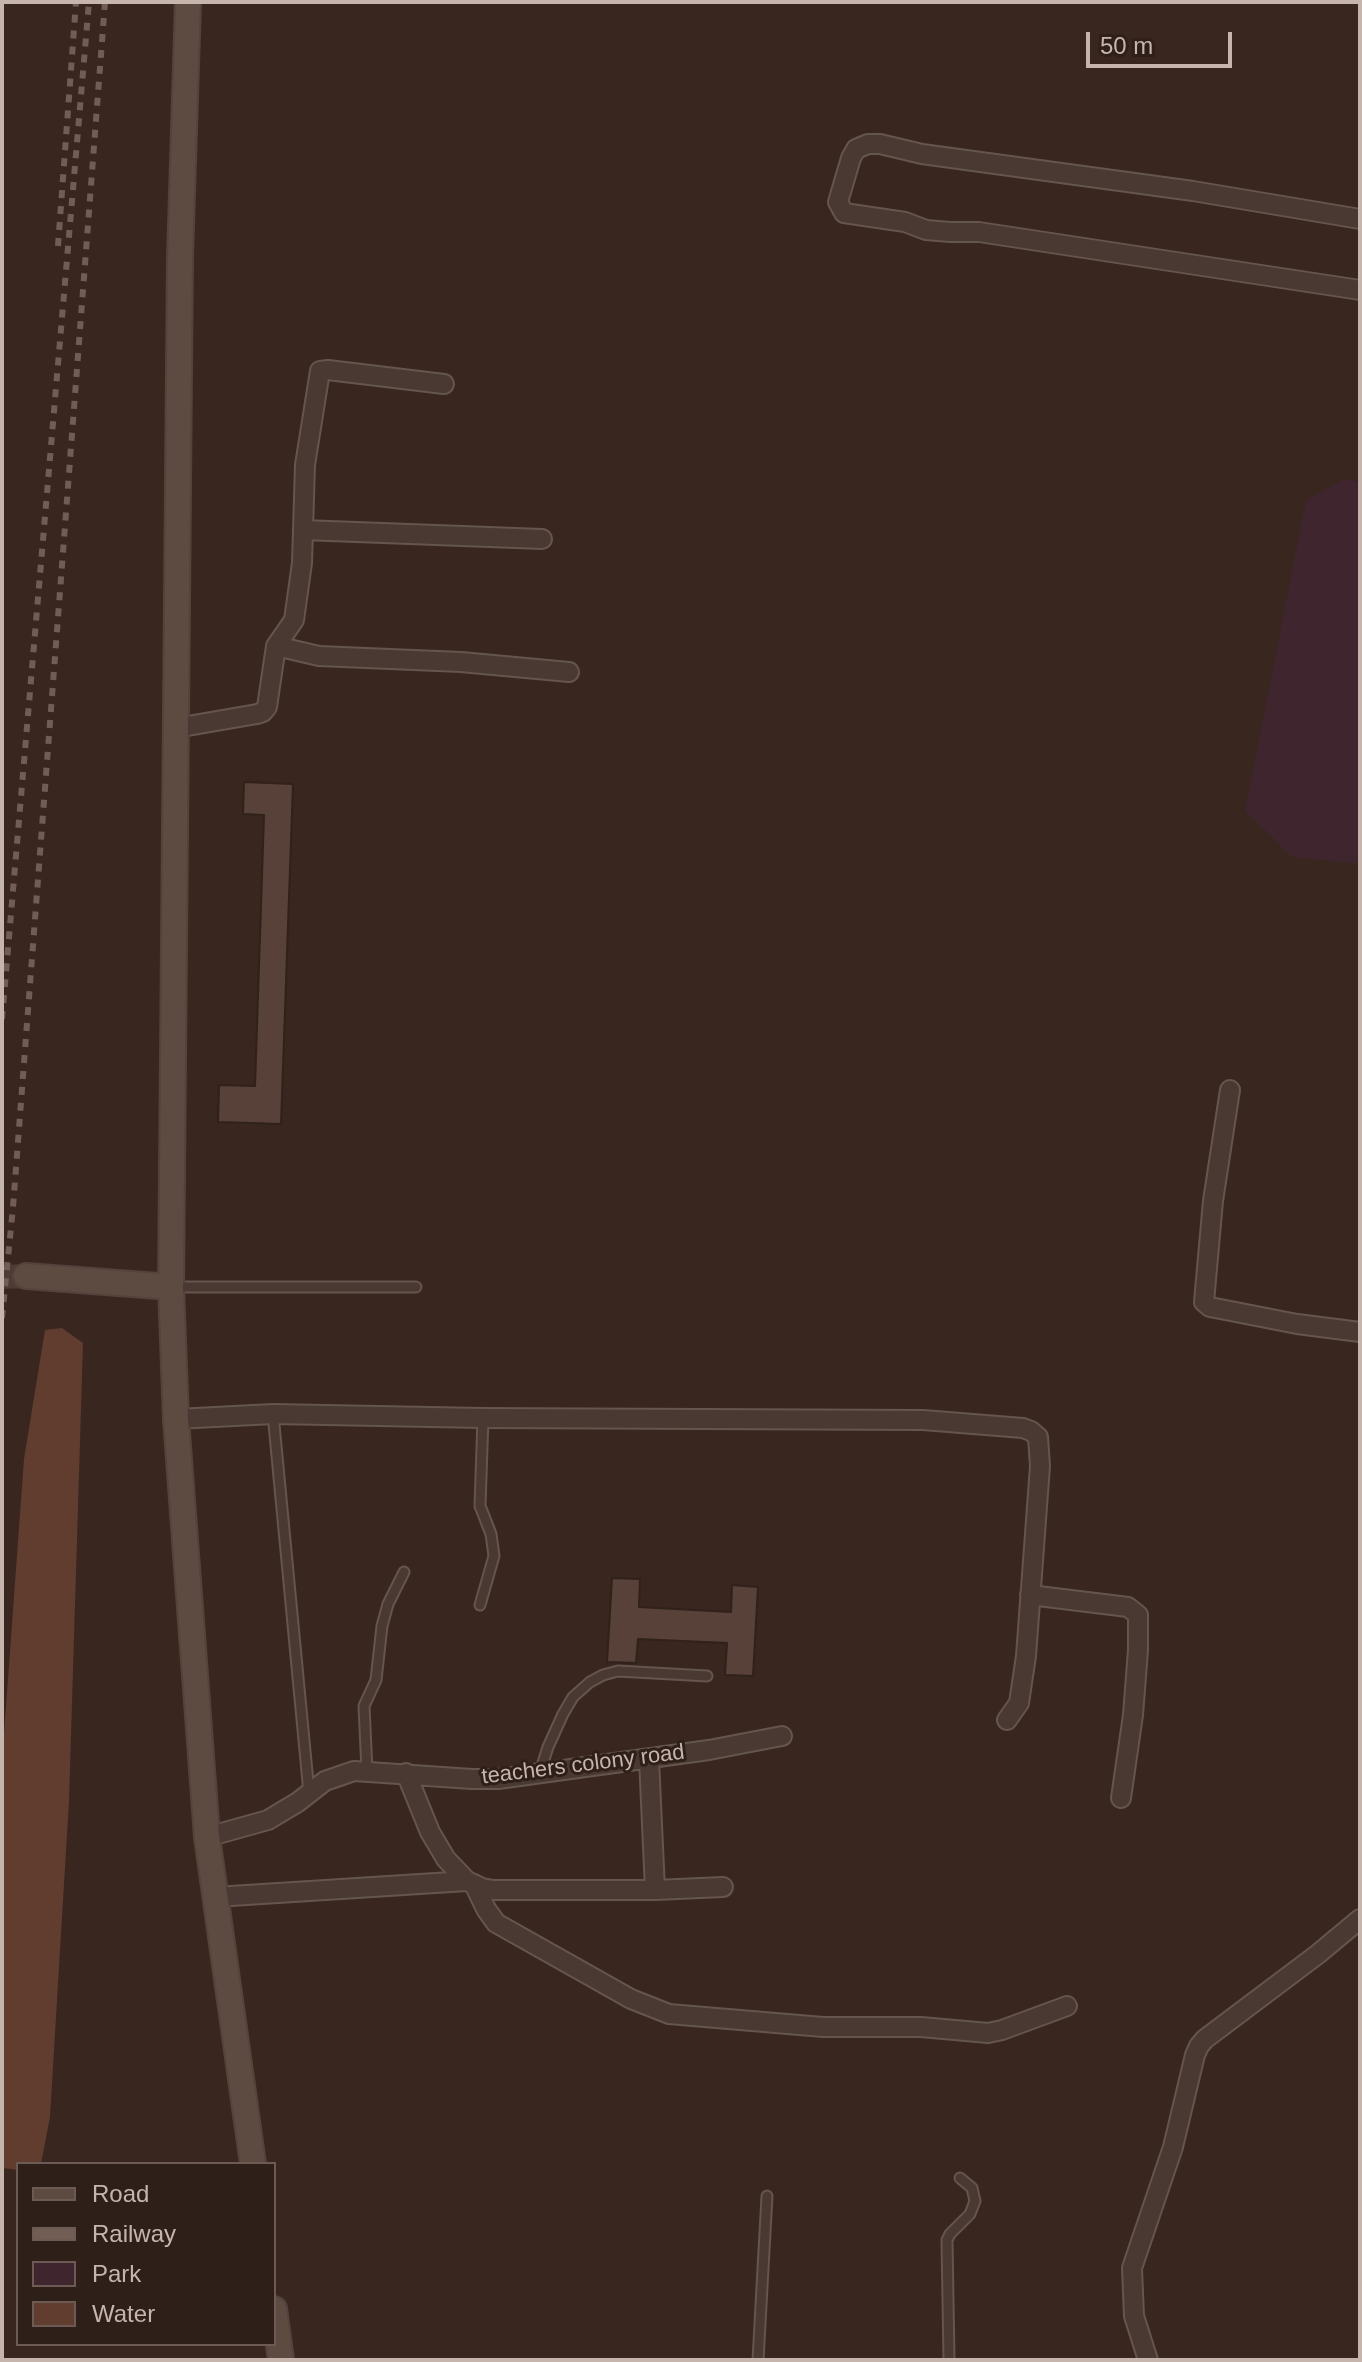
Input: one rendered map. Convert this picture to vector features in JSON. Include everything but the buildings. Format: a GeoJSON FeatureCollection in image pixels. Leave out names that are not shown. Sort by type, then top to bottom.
{"type":"FeatureCollection","features":[{"type":"Feature","properties":{"kind":"main road"},"geometry":{"type":"LineString","coordinates":[[188,2],[180,257],[171,1287],[176,1419],[207,1837],[253,2162]]}},
{"type":"Feature","properties":{"kind":"main road"},"geometry":{"type":"LineString","coordinates":[[26,1276],[171,1287]]}},
{"type":"Feature","properties":{"kind":"main road"},"geometry":{"type":"LineString","coordinates":[[276,2324],[281,2360]]}},
{"type":"Feature","properties":{"kind":"street"},"geometry":{"type":"LineString","coordinates":[[1360,219],[1193,191],[922,154],[880,144],[868,144],[856,149],[838,202],[844,213],[905,222],[926,230],[979,232],[1360,290]]}},
{"type":"Feature","properties":{"kind":"street"},"geometry":{"type":"LineString","coordinates":[[176,728],[263,712],[269,701],[276,646],[294,620],[302,563],[305,465],[320,371],[444,384]]}},
{"type":"Feature","properties":{"kind":"street"},"geometry":{"type":"LineString","coordinates":[[303,530],[542,539]]}},
{"type":"Feature","properties":{"kind":"street"},"geometry":{"type":"LineString","coordinates":[[276,646],[319,656],[461,662],[569,672]]}},
{"type":"Feature","properties":{"kind":"street"},"geometry":{"type":"LineString","coordinates":[[1230,1090],[1211,1215],[1204,1302],[1210,1307],[1297,1324],[1360,1332]]}},
{"type":"Feature","properties":{"kind":"street"},"geometry":{"type":"LineString","coordinates":[[176,1419],[273,1414],[923,1420],[1023,1428],[1038,1437],[1040,1446],[1021,1694],[1019,1703],[1007,1720]]}},
{"type":"Feature","properties":{"kind":"street"},"geometry":{"type":"LineString","coordinates":[[1030,1595],[1128,1607],[1138,1615],[1134,1702],[1121,1798]]}},
{"type":"Feature","properties":{"kind":"street","name":"teachers colony road"},"geometry":{"type":"LineString","coordinates":[[207,1837],[268,1820],[325,1781],[354,1771],[498,1779],[649,1759],[782,1736]]}},
{"type":"Feature","properties":{"kind":"street"},"geometry":{"type":"LineString","coordinates":[[649,1759],[655,1890]]}},
{"type":"Feature","properties":{"kind":"street"},"geometry":{"type":"LineString","coordinates":[[406,1773],[430,1832],[446,1859],[471,1882],[496,1923],[631,1999],[669,2014],[823,2027],[921,2027],[988,2033],[1067,2006]]}},
{"type":"Feature","properties":{"kind":"street"},"geometry":{"type":"LineString","coordinates":[[215,1897],[471,1882],[493,1890],[723,1887]]}},
{"type":"Feature","properties":{"kind":"street"},"geometry":{"type":"LineString","coordinates":[[1148,2360],[1134,2316],[1132,2268],[1173,2147],[1199,2046],[1360,1919]]}},
{"type":"Feature","properties":{"kind":"lane"},"geometry":{"type":"LineString","coordinates":[[171,1287],[416,1287]]}},
{"type":"Feature","properties":{"kind":"lane"},"geometry":{"type":"LineString","coordinates":[[273,1414],[309,1793]]}},
{"type":"Feature","properties":{"kind":"lane"},"geometry":{"type":"LineString","coordinates":[[480,1605],[494,1556],[491,1534],[480,1506],[483,1418]]}},
{"type":"Feature","properties":{"kind":"lane"},"geometry":{"type":"LineString","coordinates":[[367,1771],[364,1706],[376,1680],[382,1626],[388,1604],[404,1572]]}},
{"type":"Feature","properties":{"kind":"lane"},"geometry":{"type":"LineString","coordinates":[[539,1773],[563,1714],[573,1697],[590,1682],[618,1671],[707,1676]]}},
{"type":"Feature","properties":{"kind":"lane"},"geometry":{"type":"LineString","coordinates":[[949,2360],[947,2240],[970,2214],[975,2201],[972,2188],[960,2178]]}},
{"type":"Feature","properties":{"kind":"lane"},"geometry":{"type":"LineString","coordinates":[[758,2360],[767,2196]]}},
{"type":"Feature","properties":{"kind":"green space"},"geometry":{"type":"Polygon","coordinates":[[[1344,479],[1360,482],[1360,864],[1292,857],[1245,811],[1306,500],[1344,479]]]}},
{"type":"Feature","properties":{"kind":"water"},"geometry":{"type":"Polygon","coordinates":[[[62,1328],[83,1343],[69,1801],[50,2117],[41,2162],[16,2162],[16,2170],[2,2168],[2,1761],[24,1459],[45,1330],[62,1328]]]}},
{"type":"Feature","properties":{"kind":"tunnel"},"geometry":{"type":"LineString","coordinates":[[2,1277],[26,1276]]}},
{"type":"Feature","properties":{"kind":"railway"},"geometry":{"type":"LineString","coordinates":[[58,246],[76,2]]}},
{"type":"Feature","properties":{"kind":"railway"},"geometry":{"type":"LineString","coordinates":[[2,1019],[89,2]]}},
{"type":"Feature","properties":{"kind":"railway"},"geometry":{"type":"LineString","coordinates":[[2,1318],[105,2]]}}]}
